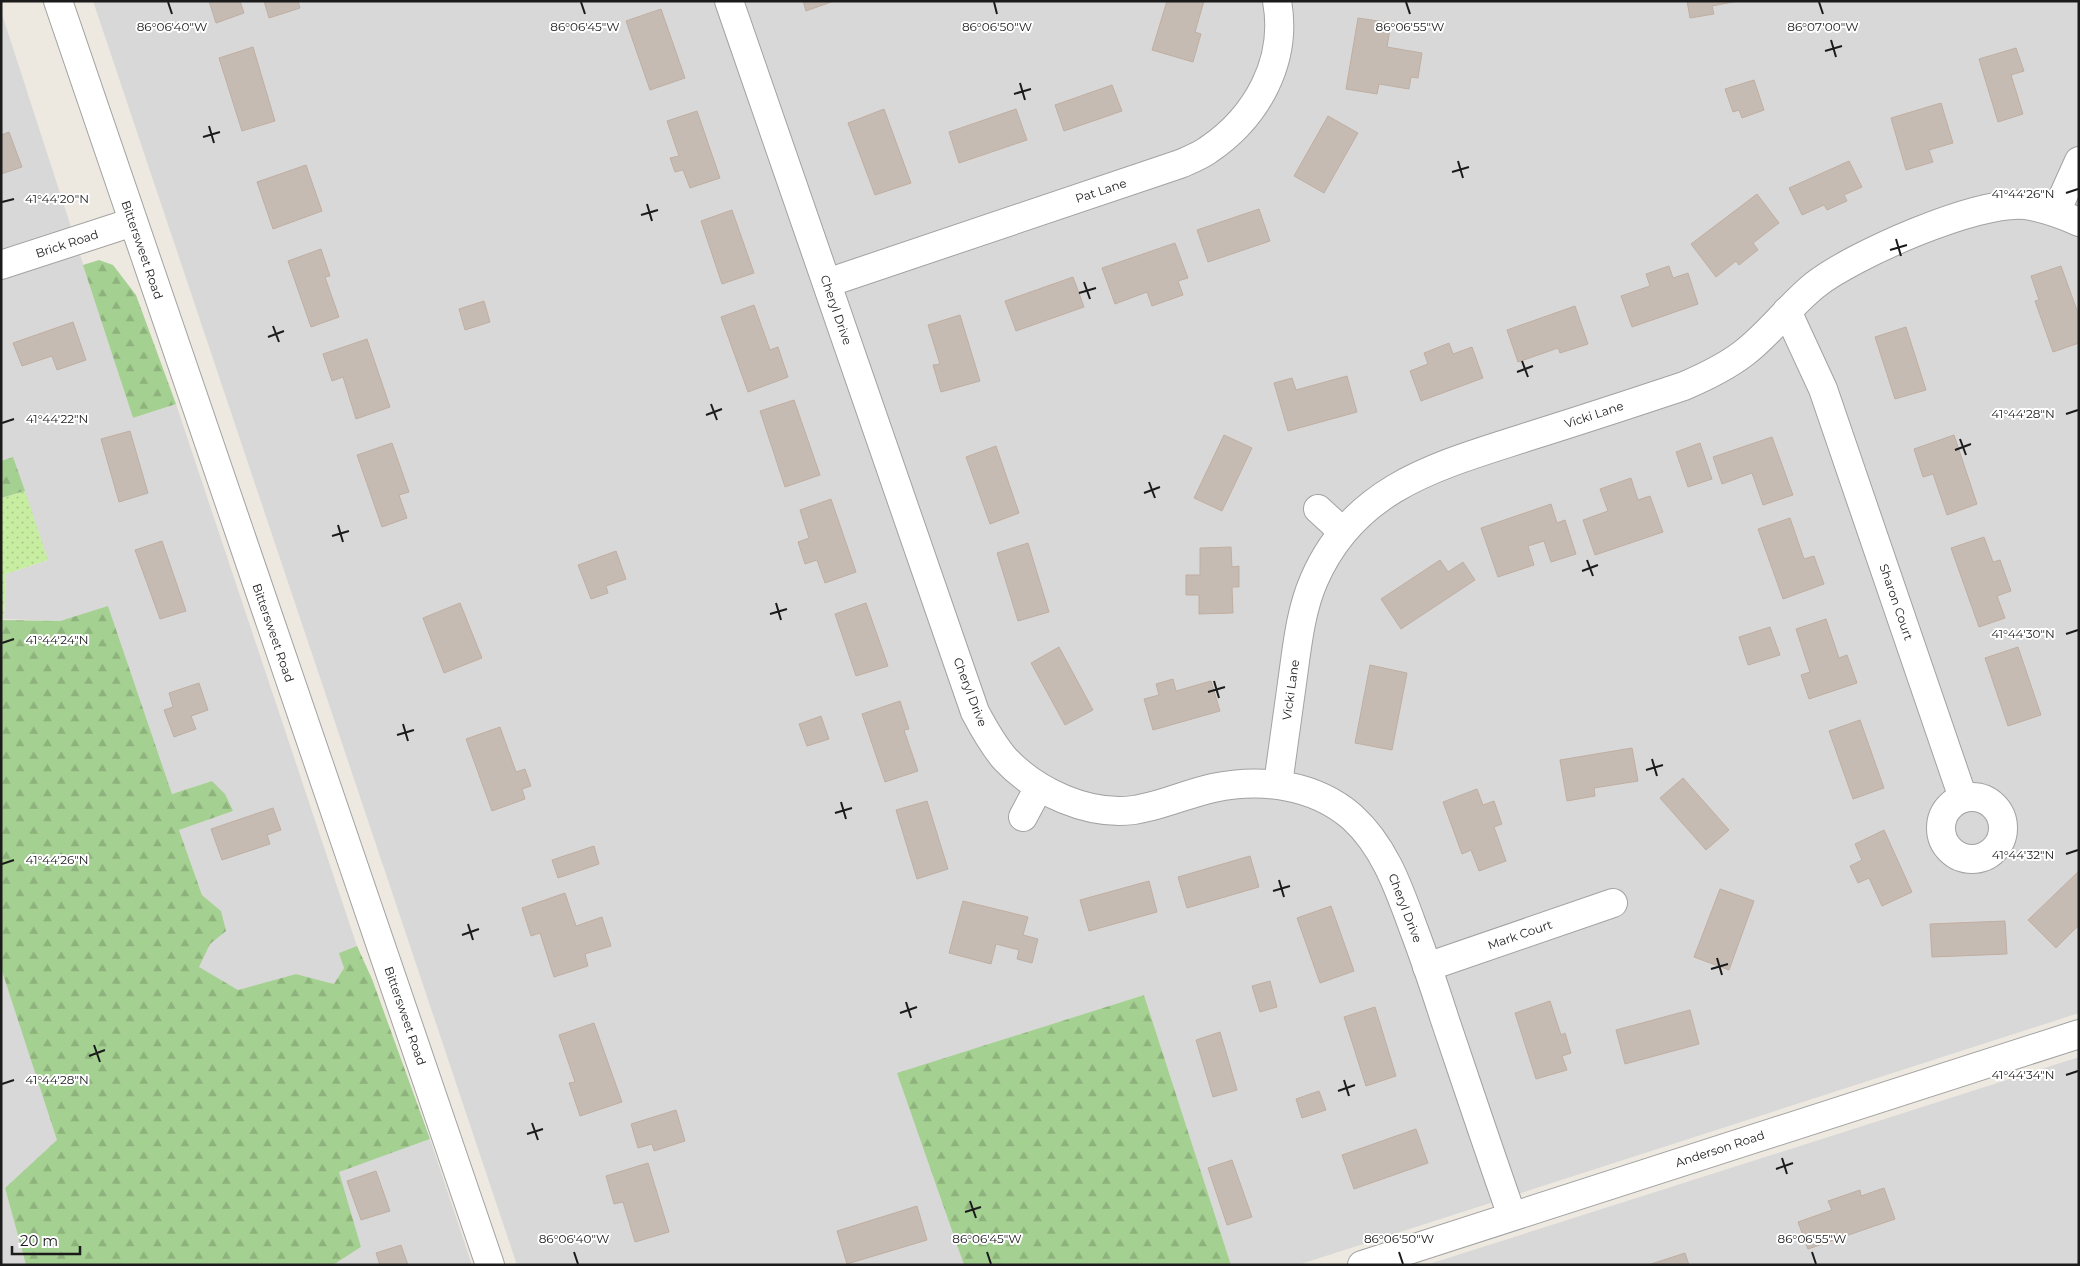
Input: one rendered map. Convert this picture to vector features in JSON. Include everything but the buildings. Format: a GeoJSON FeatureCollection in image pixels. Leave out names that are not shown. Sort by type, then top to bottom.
{"type":"FeatureCollection","features":[{"type":"Feature","properties":{"kind":"street","name":"Bittersweet Road"},"geometry":{"type":"LineString","coordinates":[[58,1],[490,1265]]}},
{"type":"Feature","properties":{"kind":"street","name":"Cheryl Drive"},"geometry":{"type":"LineString","coordinates":[[729,1],[975,712],[988,737],[1005,759],[1026,778],[1040,787],[1081,806],[1106,810],[1132,810],[1162,804],[1214,788],[1248,784],[1278,784],[1297,788],[1334,805],[1352,817],[1378,848],[1395,877],[1428,967],[1512,1216]]}},
{"type":"Feature","properties":{"kind":"street","name":"Pat Lane"},"geometry":{"type":"LineString","coordinates":[[827,283],[1180,164],[1207,151],[1245,118],[1266,85],[1274,63],[1278,39],[1277,1]]}},
{"type":"Feature","properties":{"kind":"street"},"geometry":{"type":"LineString","coordinates":[[2067,217],[2079,161]]}},
{"type":"Feature","properties":{"kind":"street","name":"Vicki Lane"},"geometry":{"type":"LineString","coordinates":[[1278,784],[1298,637],[1307,601],[1324,560],[1343,532],[1369,505],[1389,490],[1437,467],[1684,386],[1711,374],[1744,353],[1815,285],[1831,274],[1872,252],[1941,222],[1977,211],[2024,205],[2067,217]]}},
{"type":"Feature","properties":{"kind":"street","name":"Brick Road"},"geometry":{"type":"LineString","coordinates":[[1,265],[133,222]]}},
{"type":"Feature","properties":{"kind":"street","name":"Sharon Court"},"geometry":{"type":"LineString","coordinates":[[1787,311],[1823,389],[1963,798]]}},
{"type":"Feature","properties":{"kind":"street"},"geometry":{"type":"LineString","coordinates":[[1318,509],[1343,532]]}},
{"type":"Feature","properties":{"kind":"street"},"geometry":{"type":"LineString","coordinates":[[1023,816],[1040,787]]}},
{"type":"Feature","properties":{"kind":"street"},"geometry":{"type":"LineString","coordinates":[[1963,798],[1985,799],[1994,805],[2001,815],[2004,825],[2002,836],[1997,846],[1989,854],[1977,858],[1964,857],[1952,851],[1944,840],[1941,828],[1944,815],[1952,804],[1963,798]]}},
{"type":"Feature","properties":{"kind":"street","name":"Mark Court"},"geometry":{"type":"LineString","coordinates":[[1428,967],[1612,904]]}},
{"type":"Feature","properties":{"kind":"street","name":"Anderson Road"},"geometry":{"type":"LineString","coordinates":[[1362,1265],[2079,1034]]}},
{"type":"Feature","properties":{"kind":"shaded area"},"geometry":{"type":"Polygon","coordinates":[[[93,1],[2079,1],[2079,1013],[1298,1265],[1231,1265],[1144,995],[898,1073],[964,1265],[517,1265],[93,1]]]}},
{"type":"Feature","properties":{"kind":"shaded area"},"geometry":{"type":"Polygon","coordinates":[[[1,11],[133,418],[176,404],[357,946],[340,953],[344,968],[334,984],[296,974],[238,990],[198,967],[210,944],[221,911],[202,895],[179,830],[233,811],[212,781],[172,794],[108,607],[60,621],[4,619],[6,574],[48,560],[13,458],[1,461],[1,11]]]}},
{"type":"Feature","properties":{"kind":"shaded area"},"geometry":{"type":"Polygon","coordinates":[[[1,968],[58,1140],[5,1188],[26,1265],[1,1265],[1,968]]]}},
{"type":"Feature","properties":{"kind":"shaded area"},"geometry":{"type":"Polygon","coordinates":[[[2079,1057],[2079,1265],[1426,1265],[2079,1057]]]}},
{"type":"Feature","properties":{"kind":"shaded area"},"geometry":{"type":"Polygon","coordinates":[[[430,1139],[472,1265],[333,1265],[361,1247],[338,1172],[430,1139]]]}},
{"type":"Feature","properties":{"kind":"green space"},"geometry":{"type":"Polygon","coordinates":[[[99,260],[113,265],[136,295],[176,404],[133,418],[83,265],[99,260]]]}},
{"type":"Feature","properties":{"kind":"green space"},"geometry":{"type":"Polygon","coordinates":[[[13,457],[25,491],[1,498],[1,461],[13,457]]]}},
{"type":"Feature","properties":{"kind":"green space"},"geometry":{"type":"Polygon","coordinates":[[[25,491],[48,560],[6,574],[4,619],[1,620],[1,498],[25,491]]]}},
{"type":"Feature","properties":{"kind":"green space"},"geometry":{"type":"Polygon","coordinates":[[[108,606],[172,794],[212,781],[225,794],[233,811],[179,830],[202,895],[221,911],[226,931],[210,944],[199,967],[238,990],[296,974],[334,984],[344,968],[339,953],[357,946],[372,979],[430,1139],[339,1172],[361,1247],[333,1265],[26,1265],[5,1188],[57,1140],[1,968],[1,620],[60,621],[108,606]]]}},
{"type":"Feature","properties":{"kind":"green space"},"geometry":{"type":"Polygon","coordinates":[[[1144,995],[1231,1265],[964,1265],[897,1073],[1144,995]]]}}]}
